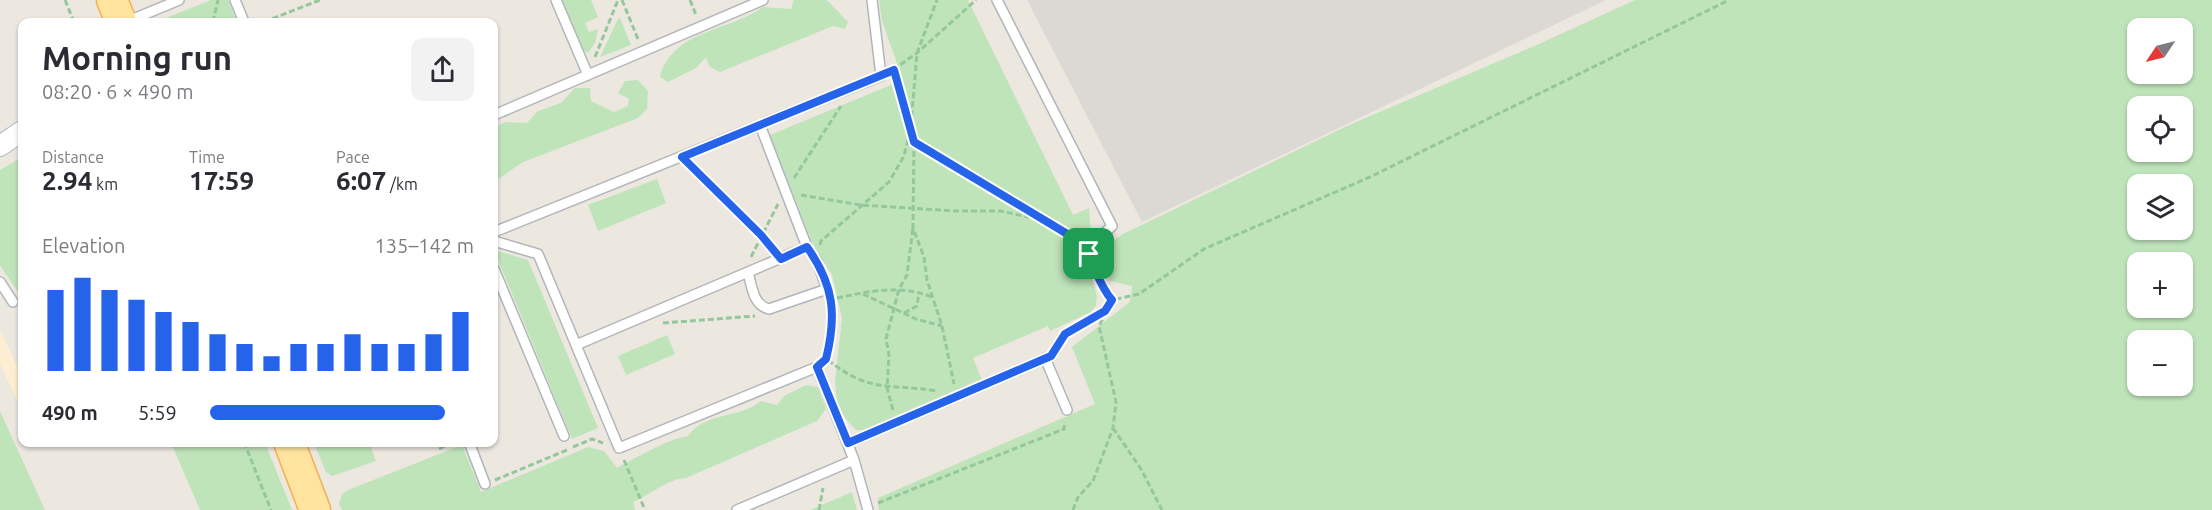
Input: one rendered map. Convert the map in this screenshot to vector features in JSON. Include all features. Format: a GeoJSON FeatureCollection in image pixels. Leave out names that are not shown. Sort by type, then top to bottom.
{"type":"FeatureCollection","features":[{"type":"Feature","properties":{"kind":"main road"},"geometry":{"type":"LineString","coordinates":[[112,0],[120,18]]}},
{"type":"Feature","properties":{"kind":"main road"},"geometry":{"type":"LineString","coordinates":[[291,447],[315,510]]}},
{"type":"Feature","properties":{"kind":"street"},"geometry":{"type":"LineString","coordinates":[[0,146],[18,134]]}},
{"type":"Feature","properties":{"kind":"lane"},"geometry":{"type":"LineString","coordinates":[[133,18],[180,0]]}},
{"type":"Feature","properties":{"kind":"lane"},"geometry":{"type":"LineString","coordinates":[[235,0],[242,18]]}},
{"type":"Feature","properties":{"kind":"lane"},"geometry":{"type":"LineString","coordinates":[[556,0],[588,75]]}},
{"type":"Feature","properties":{"kind":"lane"},"geometry":{"type":"LineString","coordinates":[[498,113],[763,0]]}},
{"type":"Feature","properties":{"kind":"lane"},"geometry":{"type":"LineString","coordinates":[[498,230],[881,76],[872,0]]}},
{"type":"Feature","properties":{"kind":"lane"},"geometry":{"type":"LineString","coordinates":[[997,0],[1112,226],[1096,241],[1089,254]]}},
{"type":"Feature","properties":{"kind":"lane"},"geometry":{"type":"LineString","coordinates":[[748,272],[756,302],[761,307],[769,309],[827,289],[817,261],[807,247],[760,125]]}},
{"type":"Feature","properties":{"kind":"lane"},"geometry":{"type":"LineString","coordinates":[[498,242],[538,254],[619,448],[817,367],[848,443],[868,508]]}},
{"type":"Feature","properties":{"kind":"lane"},"geometry":{"type":"LineString","coordinates":[[576,345],[807,247]]}},
{"type":"Feature","properties":{"kind":"lane"},"geometry":{"type":"LineString","coordinates":[[498,279],[564,436]]}},
{"type":"Feature","properties":{"kind":"lane"},"geometry":{"type":"LineString","coordinates":[[0,282],[13,302]]}},
{"type":"Feature","properties":{"kind":"lane"},"geometry":{"type":"LineString","coordinates":[[848,443],[1048,357],[1067,410]]}},
{"type":"Feature","properties":{"kind":"lane"},"geometry":{"type":"LineString","coordinates":[[471,447],[485,484]]}},
{"type":"Feature","properties":{"kind":"lane"},"geometry":{"type":"LineString","coordinates":[[737,510],[854,460]]}},
{"type":"Feature","properties":{"kind":"path"},"geometry":{"type":"LineString","coordinates":[[65,0],[72,18]]}},
{"type":"Feature","properties":{"kind":"path"},"geometry":{"type":"LineString","coordinates":[[214,18],[218,0]]}},
{"type":"Feature","properties":{"kind":"path"},"geometry":{"type":"LineString","coordinates":[[274,18],[320,0]]}},
{"type":"Feature","properties":{"kind":"path"},"geometry":{"type":"LineString","coordinates":[[588,75],[620,0]]}},
{"type":"Feature","properties":{"kind":"path"},"geometry":{"type":"LineString","coordinates":[[620,0],[643,52]]}},
{"type":"Feature","properties":{"kind":"path"},"geometry":{"type":"LineString","coordinates":[[817,261],[821,241],[889,182],[904,156],[911,129],[917,53],[937,0]]}},
{"type":"Feature","properties":{"kind":"path"},"geometry":{"type":"LineString","coordinates":[[881,76],[894,70],[917,53],[976,0]]}},
{"type":"Feature","properties":{"kind":"path"},"geometry":{"type":"LineString","coordinates":[[1073,510],[1078,497],[1093,482],[1113,428],[1116,402],[1099,326],[1112,300],[1139,294],[1204,249],[1370,177],[1730,0]]}},
{"type":"Feature","properties":{"kind":"path"},"geometry":{"type":"LineString","coordinates":[[890,59],[914,142],[915,207],[907,275],[899,289],[886,339],[889,355],[887,388],[893,404],[892,424]]}},
{"type":"Feature","properties":{"kind":"path"},"geometry":{"type":"LineString","coordinates":[[914,142],[1079,241],[1089,254],[1103,290],[1112,300]]}},
{"type":"Feature","properties":{"kind":"path"},"geometry":{"type":"LineString","coordinates":[[682,157],[761,235],[781,259]]}},
{"type":"Feature","properties":{"kind":"path"},"geometry":{"type":"LineString","coordinates":[[786,193],[861,205],[955,211],[1001,211],[1047,221]]}},
{"type":"Feature","properties":{"kind":"path"},"geometry":{"type":"LineString","coordinates":[[826,359],[846,375],[867,385],[935,390],[956,397],[942,326],[927,280],[924,257],[913,228]]}},
{"type":"Feature","properties":{"kind":"path"},"geometry":{"type":"LineString","coordinates":[[817,367],[826,359],[834,310],[827,289]]}},
{"type":"Feature","properties":{"kind":"path"},"geometry":{"type":"LineString","coordinates":[[904,313],[917,306],[919,291]]}},
{"type":"Feature","properties":{"kind":"path"},"geometry":{"type":"LineString","coordinates":[[860,293],[904,313],[942,326]]}},
{"type":"Feature","properties":{"kind":"path"},"geometry":{"type":"LineString","coordinates":[[1048,357],[1065,334],[1105,311]]}},
{"type":"Feature","properties":{"kind":"path"},"geometry":{"type":"LineString","coordinates":[[868,508],[1064,429],[1067,410]]}},
{"type":"Feature","properties":{"kind":"path"},"geometry":{"type":"LineString","coordinates":[[1113,428],[1141,469],[1162,510]]}},
{"type":"Feature","properties":{"kind":"path"},"geometry":{"type":"LineString","coordinates":[[485,484],[592,439],[619,448],[645,510]]}},
{"type":"Feature","properties":{"kind":"path"},"geometry":{"type":"LineString","coordinates":[[246,447],[272,510]]}},
{"type":"Feature","properties":{"kind":"path"},"geometry":{"type":"LineString","coordinates":[[819,510],[827,471]]}},
{"type":"Feature","properties":{"kind":"shaded area"},"geometry":{"type":"Polygon","coordinates":[[[1027,0],[1606,0],[1142,222],[1027,0]]]}},
{"type":"Feature","properties":{"kind":"shaded area"},"geometry":{"type":"Polygon","coordinates":[[[0,330],[18,368],[18,402],[0,364],[0,330]]]}},
{"type":"Feature","properties":{"kind":"green space"},"geometry":{"type":"Polygon","coordinates":[[[211,0],[228,0],[235,18],[166,18],[211,0]]]}},
{"type":"Feature","properties":{"kind":"green space"},"geometry":{"type":"Polygon","coordinates":[[[562,0],[591,0],[598,17],[585,23],[589,32],[598,29],[595,43],[588,53],[583,50],[562,0]]]}},
{"type":"Feature","properties":{"kind":"green space"},"geometry":{"type":"Polygon","coordinates":[[[794,0],[827,0],[848,22],[845,29],[833,26],[720,72],[710,67],[706,57],[696,68],[668,82],[660,77],[667,61],[689,41],[750,15],[763,7],[791,9],[794,0]]]}},
{"type":"Feature","properties":{"kind":"green space"},"geometry":{"type":"Polygon","coordinates":[[[879,0],[968,0],[1073,215],[1089,208],[1091,238],[1086,260],[1097,296],[1096,305],[1091,312],[1050,331],[1048,326],[973,358],[982,380],[863,430],[856,430],[845,418],[837,402],[835,382],[842,318],[832,275],[812,242],[770,135],[903,80],[882,21],[879,0]]]}},
{"type":"Feature","properties":{"kind":"green space"},"geometry":{"type":"Polygon","coordinates":[[[1635,0],[2212,0],[2212,510],[879,510],[878,498],[1095,404],[1072,347],[1130,302],[1132,286],[1110,281],[1104,261],[1107,245],[1123,234],[1347,126],[1539,44],[1635,0]]]}},
{"type":"Feature","properties":{"kind":"green space"},"geometry":{"type":"Polygon","coordinates":[[[620,18],[631,45],[600,57],[618,19],[620,18]]]}},
{"type":"Feature","properties":{"kind":"green space"},"geometry":{"type":"Polygon","coordinates":[[[638,80],[648,91],[647,109],[638,118],[523,162],[498,179],[498,126],[505,122],[527,123],[538,111],[561,103],[575,88],[590,88],[591,101],[614,112],[628,106],[629,99],[618,93],[625,81],[638,80]]]}},
{"type":"Feature","properties":{"kind":"green space"},"geometry":{"type":"Polygon","coordinates":[[[18,159],[18,292],[0,265],[0,170],[18,159]]]}},
{"type":"Feature","properties":{"kind":"green space"},"geometry":{"type":"Polygon","coordinates":[[[657,179],[666,203],[598,231],[588,205],[657,179]]]}},
{"type":"Feature","properties":{"kind":"green space"},"geometry":{"type":"Polygon","coordinates":[[[498,251],[528,260],[598,428],[572,439],[498,260],[498,251]]]}},
{"type":"Feature","properties":{"kind":"green space"},"geometry":{"type":"Polygon","coordinates":[[[667,335],[675,354],[626,375],[618,356],[667,335]]]}},
{"type":"Feature","properties":{"kind":"green space"},"geometry":{"type":"Polygon","coordinates":[[[806,385],[818,387],[826,409],[817,421],[686,478],[665,484],[633,502],[635,510],[342,510],[339,504],[342,494],[348,490],[457,447],[463,447],[481,492],[588,447],[604,451],[617,468],[662,445],[688,436],[695,428],[713,419],[742,411],[761,401],[777,405],[784,396],[806,385]]]}},
{"type":"Feature","properties":{"kind":"green space"},"geometry":{"type":"Polygon","coordinates":[[[0,411],[45,510],[0,510],[0,411]]]}},
{"type":"Feature","properties":{"kind":"green space"},"geometry":{"type":"Polygon","coordinates":[[[173,447],[267,447],[292,510],[200,510],[173,447]]]}},
{"type":"Feature","properties":{"kind":"green space"},"geometry":{"type":"Polygon","coordinates":[[[316,447],[371,447],[376,461],[332,476],[326,472],[316,447]]]}},
{"type":"Feature","properties":{"kind":"green space"},"geometry":{"type":"Polygon","coordinates":[[[852,492],[857,510],[810,510],[852,492]]]}},
{"type":"Feature","properties":{"kind":"route"},"geometry":{"type":"LineString","coordinates":[[894,70],[914,142],[941,156],[984,185],[1079,241],[1089,254],[1103,290],[1112,300],[1105,311],[1065,334],[1051,356],[848,443],[817,367],[826,359],[834,310],[817,261],[807,247],[781,259],[761,235],[682,157],[894,70]]}}]}
